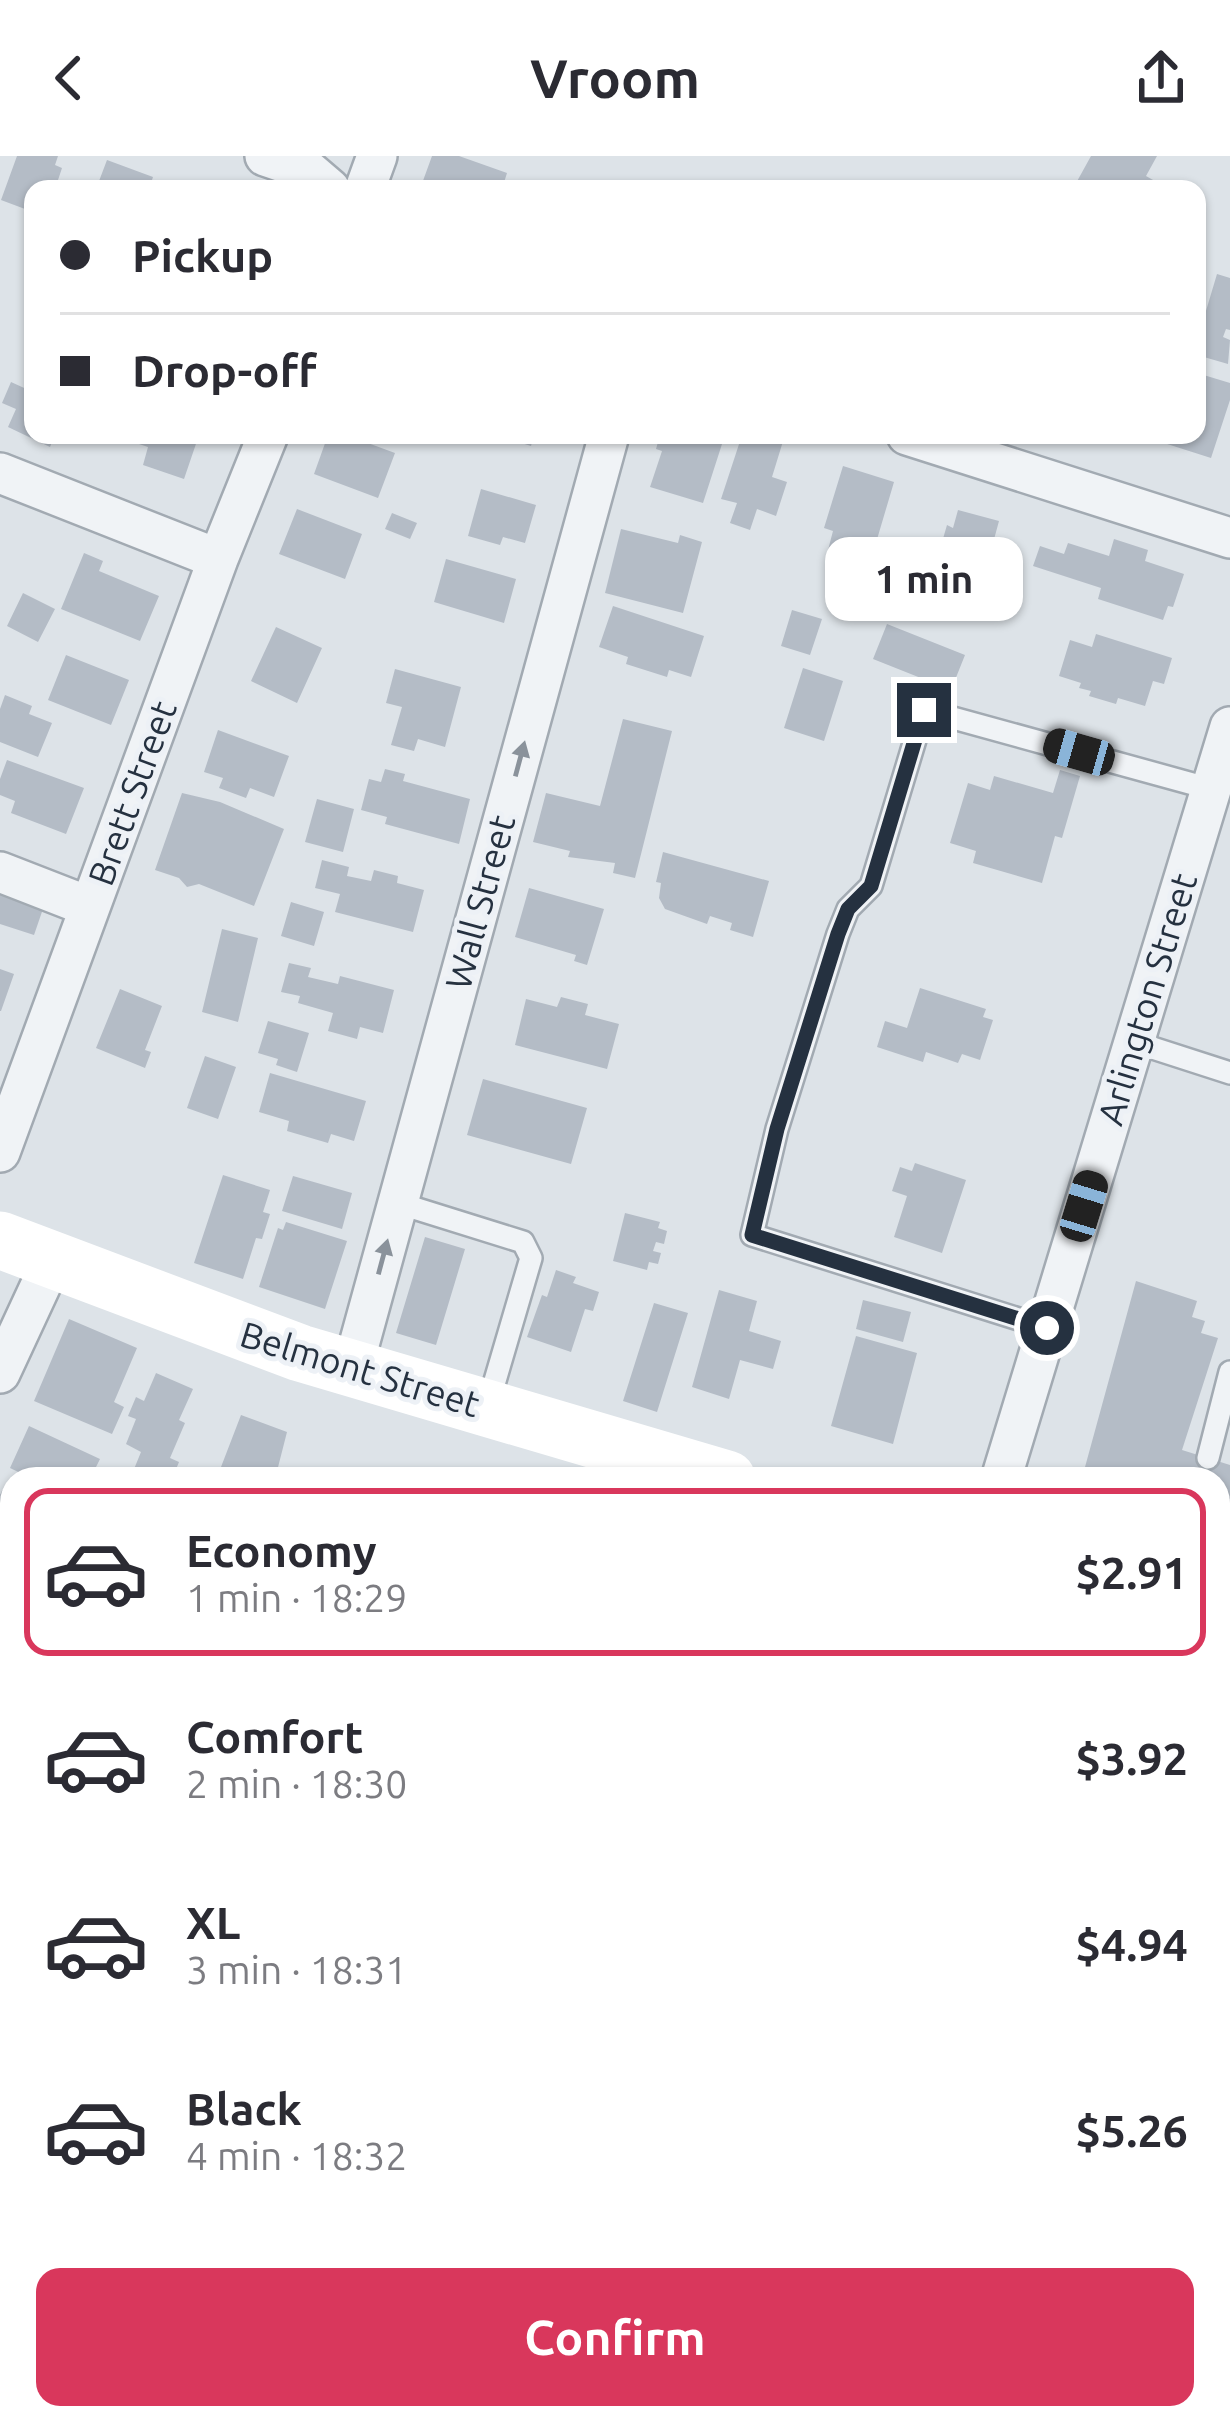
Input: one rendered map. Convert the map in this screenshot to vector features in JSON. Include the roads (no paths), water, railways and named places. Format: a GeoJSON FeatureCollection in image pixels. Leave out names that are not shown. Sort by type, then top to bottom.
{"type":"FeatureCollection","features":[{"type":"Feature","properties":{"kind":"main road","name":"Belmont Street"},"geometry":{"type":"LineString","coordinates":[[26,1251],[245,1335],[352,1370],[687,1467]]}},
{"type":"Feature","properties":{"kind":"street"},"geometry":{"type":"LineString","coordinates":[[265,156],[309,171],[320,180]]}},
{"type":"Feature","properties":{"kind":"street","name":"Brett Street"},"geometry":{"type":"LineString","coordinates":[[0,1152],[264,444]]}},
{"type":"Feature","properties":{"kind":"street","name":"Wall Street"},"geometry":{"type":"LineString","coordinates":[[352,1370],[607,444]]}},
{"type":"Feature","properties":{"kind":"street"},"geometry":{"type":"LineString","coordinates":[[935,444],[1230,538]]}},
{"type":"Feature","properties":{"kind":"street"},"geometry":{"type":"LineString","coordinates":[[0,473],[218,559]]}},
{"type":"Feature","properties":{"kind":"street","name":"Arlington Street"},"geometry":{"type":"LineString","coordinates":[[1005,1467],[1230,727]]}},
{"type":"Feature","properties":{"kind":"street"},"geometry":{"type":"LineString","coordinates":[[0,872],[90,907]]}},
{"type":"Feature","properties":{"kind":"street"},"geometry":{"type":"LineString","coordinates":[[0,1373],[26,1251]]}},
{"type":"Feature","properties":{"kind":"lane"},"geometry":{"type":"LineString","coordinates":[[1047,1328],[752,1235],[777,1129],[838,934],[848,909],[871,886],[924,710],[1211,789]]}},
{"type":"Feature","properties":{"kind":"lane"},"geometry":{"type":"LineString","coordinates":[[1134,1042],[1230,1073]]}},
{"type":"Feature","properties":{"kind":"lane"},"geometry":{"type":"LineString","coordinates":[[398,1202],[523,1242],[531,1258],[486,1408]]}},
{"type":"Feature","properties":{"kind":"lane"},"geometry":{"type":"LineString","coordinates":[[1208,1458],[1230,1372]]}}]}
